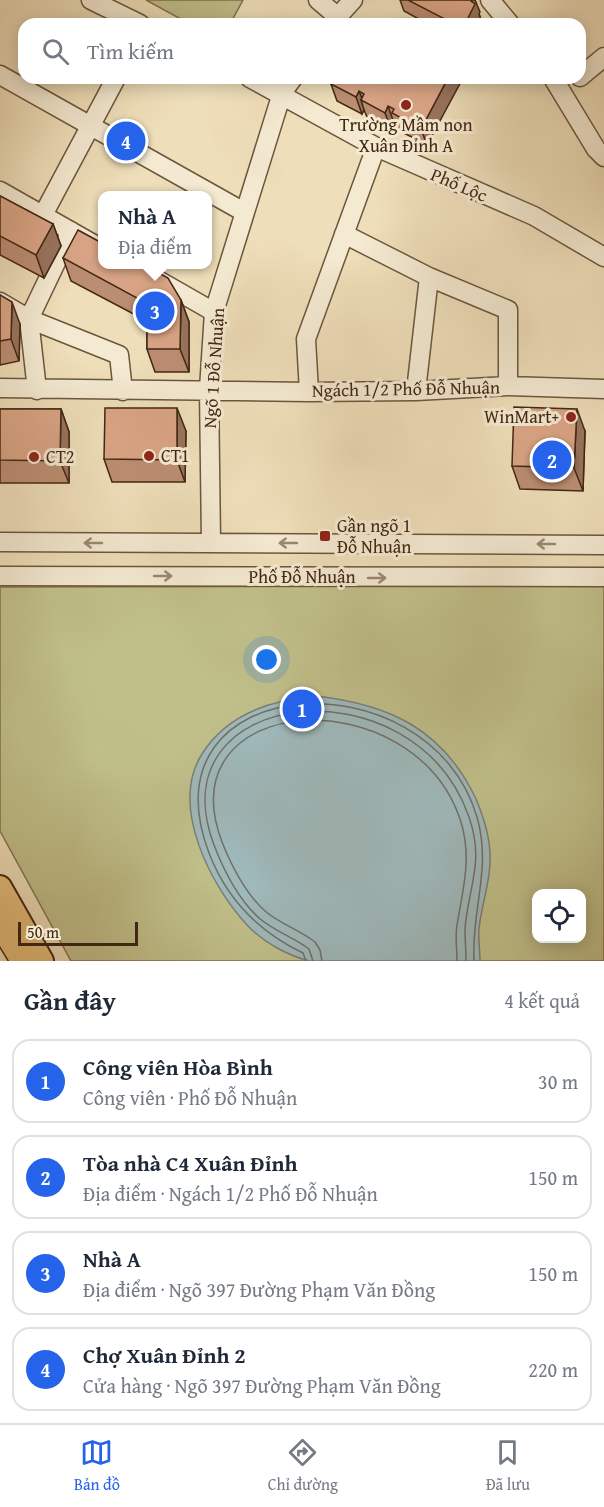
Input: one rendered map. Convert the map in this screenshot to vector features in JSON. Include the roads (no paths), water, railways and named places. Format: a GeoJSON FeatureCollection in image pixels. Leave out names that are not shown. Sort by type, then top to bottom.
{"type":"FeatureCollection","features":[{"type":"Feature","properties":{"kind":"highway"},"geometry":{"type":"LineString","coordinates":[[0,920],[25,961]]}},
{"type":"Feature","properties":{"kind":"main road"},"geometry":{"type":"LineString","coordinates":[[0,887],[42,961]]}},
{"type":"Feature","properties":{"kind":"street"},"geometry":{"type":"LineString","coordinates":[[91,0],[128,18]]}},
{"type":"Feature","properties":{"kind":"street"},"geometry":{"type":"LineString","coordinates":[[318,0],[333,18]]}},
{"type":"Feature","properties":{"kind":"street"},"geometry":{"type":"LineString","coordinates":[[337,18],[352,0]]}},
{"type":"Feature","properties":{"kind":"street"},"geometry":{"type":"LineString","coordinates":[[490,0],[505,18]]}},
{"type":"Feature","properties":{"kind":"street"},"geometry":{"type":"LineString","coordinates":[[586,71],[604,57]]}},
{"type":"Feature","properties":{"kind":"street"},"geometry":{"type":"LineString","coordinates":[[0,75],[90,128],[206,191]]}},
{"type":"Feature","properties":{"kind":"street"},"geometry":{"type":"LineString","coordinates":[[43,215],[113,84]]}},
{"type":"Feature","properties":{"kind":"street","name":"Phố Lộc"},"geometry":{"type":"LineString","coordinates":[[263,84],[376,147],[534,216],[604,256]]}},
{"type":"Feature","properties":{"kind":"street","name":"Ngõ 1 Đỗ Nhuận"},"geometry":{"type":"LineString","coordinates":[[212,543],[209,389],[214,312],[282,93],[289,84]]}},
{"type":"Feature","properties":{"kind":"street"},"geometry":{"type":"LineString","coordinates":[[558,85],[596,149],[604,157]]}},
{"type":"Feature","properties":{"kind":"street"},"geometry":{"type":"LineString","coordinates":[[309,392],[306,339],[376,147]]}},
{"type":"Feature","properties":{"kind":"street"},"geometry":{"type":"LineString","coordinates":[[0,191],[98,247]]}},
{"type":"Feature","properties":{"kind":"street"},"geometry":{"type":"LineString","coordinates":[[212,195],[244,212]]}},
{"type":"Feature","properties":{"kind":"street"},"geometry":{"type":"LineString","coordinates":[[37,390],[29,319],[71,231]]}},
{"type":"Feature","properties":{"kind":"street"},"geometry":{"type":"LineString","coordinates":[[344,234],[429,276],[508,310],[508,386]]}},
{"type":"Feature","properties":{"kind":"street"},"geometry":{"type":"LineString","coordinates":[[139,269],[214,312]]}},
{"type":"Feature","properties":{"kind":"street"},"geometry":{"type":"LineString","coordinates":[[416,392],[429,276]]}},
{"type":"Feature","properties":{"kind":"street"},"geometry":{"type":"LineString","coordinates":[[0,302],[29,319],[119,355],[123,391]]}},
{"type":"Feature","properties":{"kind":"street","name":"Ngách 1/2 Phố Đỗ Nhuận"},"geometry":{"type":"LineString","coordinates":[[0,388],[309,392],[416,392],[508,386],[604,389]]}},
{"type":"Feature","properties":{"kind":"street","name":"Phố Đỗ Nhuận"},"geometry":{"type":"LineString","coordinates":[[0,542],[604,544]]}},
{"type":"Feature","properties":{"kind":"street","name":"Phố Đỗ Nhuận"},"geometry":{"type":"LineString","coordinates":[[0,576],[604,577]]}},
{"type":"Feature","properties":{"kind":"water"},"geometry":{"type":"Polygon","coordinates":[[[315,696],[367,706],[411,724],[447,754],[463,775],[479,806],[489,846],[489,878],[479,929],[480,961],[310,961],[302,959],[276,948],[260,937],[233,909],[220,889],[208,867],[192,821],[190,797],[193,775],[202,754],[212,740],[237,719],[282,701],[315,696]]]}},
{"type":"Feature","properties":{"kind":"place","name":"Trường Mầm non Xuân Đỉnh A"},"geometry":{"type":"Point","coordinates":[406,105]}},
{"type":"Feature","properties":{"kind":"place","name":"Chợ Xuân Đỉnh 2"},"geometry":{"type":"Point","coordinates":[126,141]}},
{"type":"Feature","properties":{"kind":"place","name":"Nhà A"},"geometry":{"type":"Point","coordinates":[155,311]}},
{"type":"Feature","properties":{"kind":"place","name":"WinMart+"},"geometry":{"type":"Point","coordinates":[571,417]}},
{"type":"Feature","properties":{"kind":"place","name":"CT1"},"geometry":{"type":"Point","coordinates":[149,456]}},
{"type":"Feature","properties":{"kind":"place","name":"CT2"},"geometry":{"type":"Point","coordinates":[34,457]}},
{"type":"Feature","properties":{"kind":"place","name":"Tòa nhà C4 Xuân Đỉnh"},"geometry":{"type":"Point","coordinates":[552,460]}},
{"type":"Feature","properties":{"kind":"place","name":"Gần ngõ 1 Đỗ Nhuận"},"geometry":{"type":"Point","coordinates":[325,536]}},
{"type":"Feature","properties":{"kind":"place","name":"Công viên Hòa Bình"},"geometry":{"type":"Point","coordinates":[302,709]}}]}
